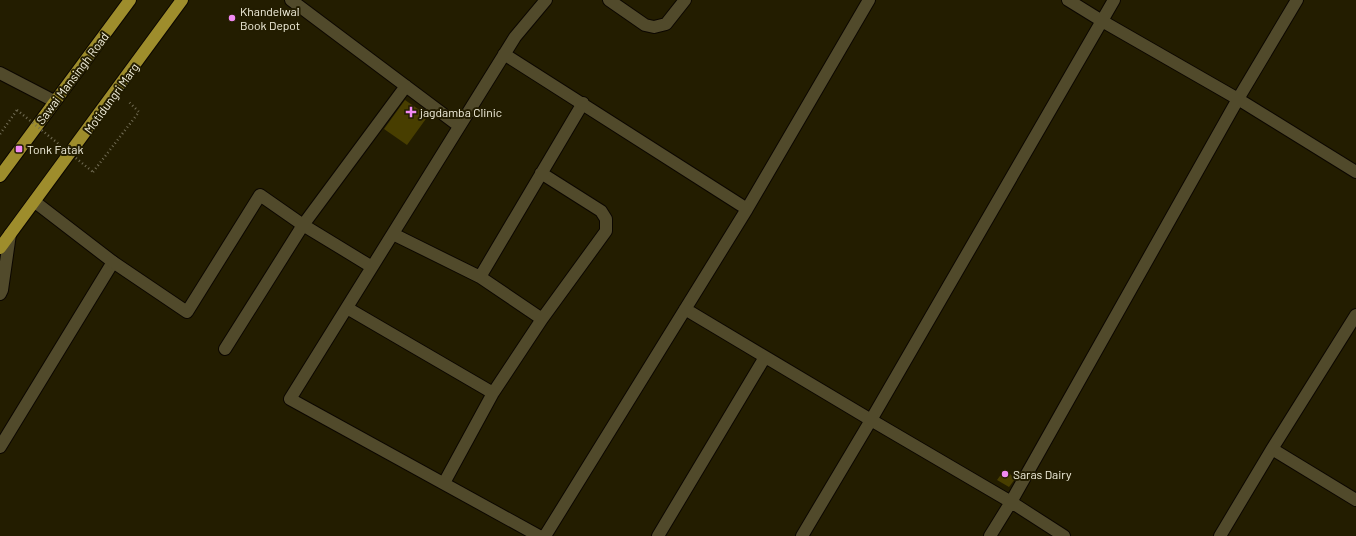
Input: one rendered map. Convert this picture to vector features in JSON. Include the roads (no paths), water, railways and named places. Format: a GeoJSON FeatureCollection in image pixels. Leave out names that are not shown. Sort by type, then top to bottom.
{"type":"FeatureCollection","features":[{"type":"Feature","properties":{"kind":"main road","name":"Sawai Mansingh Road"},"geometry":{"type":"LineString","coordinates":[[0,176],[130,0]]}},
{"type":"Feature","properties":{"kind":"main road","name":"Motidungri Marg"},"geometry":{"type":"LineString","coordinates":[[0,248],[182,0]]}},
{"type":"Feature","properties":{"kind":"street"},"geometry":{"type":"LineString","coordinates":[[290,0],[459,126]]}},
{"type":"Feature","properties":{"kind":"street"},"geometry":{"type":"LineString","coordinates":[[539,536],[290,399],[504,54],[515,37],[546,0]]}},
{"type":"Feature","properties":{"kind":"street"},"geometry":{"type":"LineString","coordinates":[[609,0],[645,25],[654,27],[666,24],[685,0]]}},
{"type":"Feature","properties":{"kind":"street"},"geometry":{"type":"LineString","coordinates":[[545,536],[747,209],[868,0]]}},
{"type":"Feature","properties":{"kind":"street"},"geometry":{"type":"LineString","coordinates":[[1068,0],[1238,99],[1356,172]]}},
{"type":"Feature","properties":{"kind":"street"},"geometry":{"type":"LineString","coordinates":[[802,536],[871,420],[1114,0]]}},
{"type":"Feature","properties":{"kind":"street"},"geometry":{"type":"LineString","coordinates":[[990,536],[1238,99],[1297,0]]}},
{"type":"Feature","properties":{"kind":"street"},"geometry":{"type":"LineString","coordinates":[[504,54],[747,209]]}},
{"type":"Feature","properties":{"kind":"street"},"geometry":{"type":"LineString","coordinates":[[0,72],[54,101]]}},
{"type":"Feature","properties":{"kind":"street"},"geometry":{"type":"LineString","coordinates":[[225,349],[303,225],[406,86]]}},
{"type":"Feature","properties":{"kind":"street"},"geometry":{"type":"LineString","coordinates":[[480,277],[583,103]]}},
{"type":"Feature","properties":{"kind":"street"},"geometry":{"type":"LineString","coordinates":[[444,483],[492,393],[542,319],[606,231],[606,219],[601,211],[541,173]]}},
{"type":"Feature","properties":{"kind":"street"},"geometry":{"type":"LineString","coordinates":[[35,202],[113,262],[187,312],[260,195],[303,225],[372,267]]}},
{"type":"Feature","properties":{"kind":"street"},"geometry":{"type":"LineString","coordinates":[[0,294],[2,290],[10,234]]}},
{"type":"Feature","properties":{"kind":"street"},"geometry":{"type":"LineString","coordinates":[[393,234],[480,277],[542,319]]}},
{"type":"Feature","properties":{"kind":"street"},"geometry":{"type":"LineString","coordinates":[[0,446],[113,262]]}},
{"type":"Feature","properties":{"kind":"street"},"geometry":{"type":"LineString","coordinates":[[347,308],[492,393]]}},
{"type":"Feature","properties":{"kind":"street"},"geometry":{"type":"LineString","coordinates":[[685,309],[1010,502],[1064,536]]}},
{"type":"Feature","properties":{"kind":"street"},"geometry":{"type":"LineString","coordinates":[[1220,536],[1272,449],[1356,316]]}},
{"type":"Feature","properties":{"kind":"street"},"geometry":{"type":"LineString","coordinates":[[658,536],[765,357]]}},
{"type":"Feature","properties":{"kind":"street"},"geometry":{"type":"LineString","coordinates":[[1272,449],[1356,500]]}},
{"type":"Feature","properties":{"kind":"place","name":"Khandelwal Book Depot"},"geometry":{"type":"Point","coordinates":[232,18]}},
{"type":"Feature","properties":{"kind":"place","name":"jagdamba Clinic"},"geometry":{"type":"Point","coordinates":[411,112]}},
{"type":"Feature","properties":{"kind":"place","name":"Tonk Fatak"},"geometry":{"type":"Point","coordinates":[19,149]}},
{"type":"Feature","properties":{"kind":"place","name":"Saras Dairy"},"geometry":{"type":"Point","coordinates":[1005,474]}}]}
